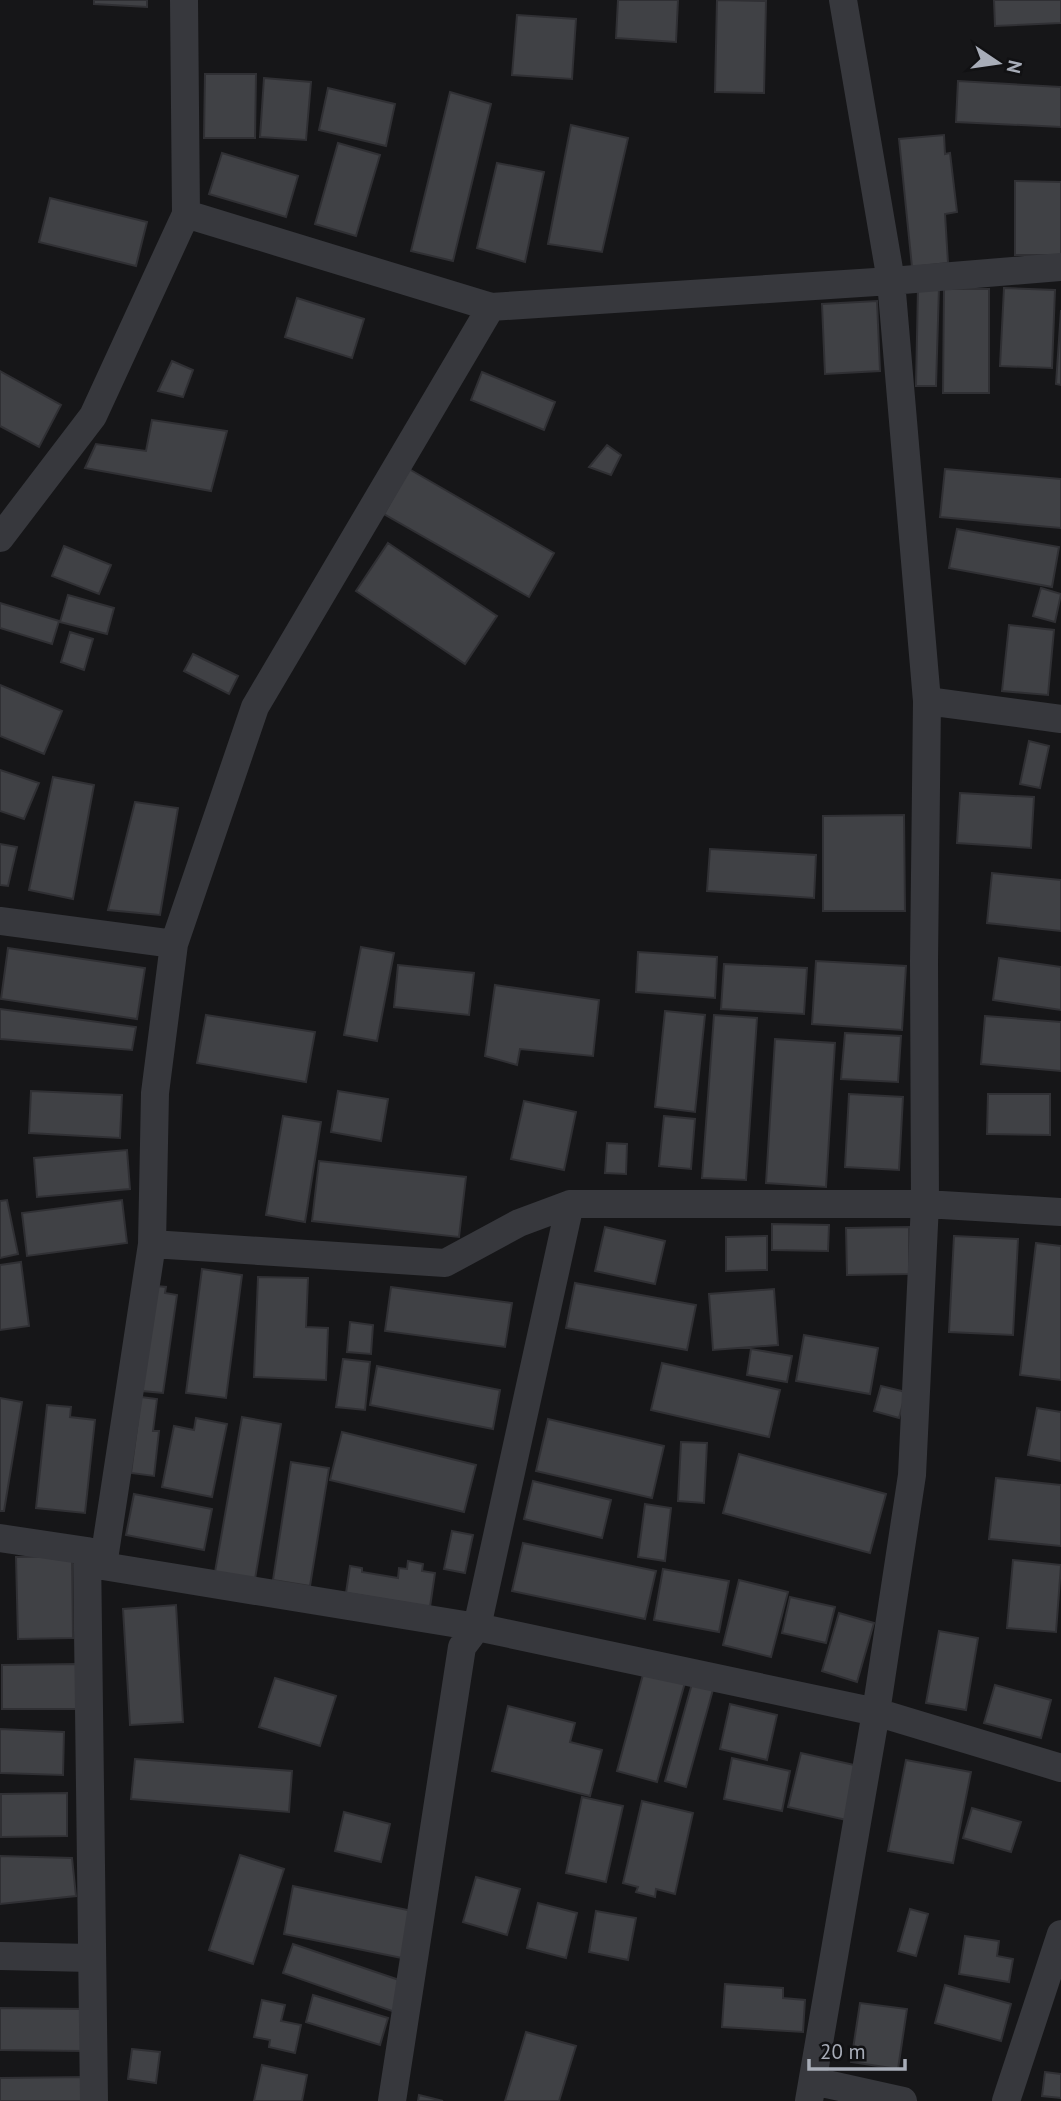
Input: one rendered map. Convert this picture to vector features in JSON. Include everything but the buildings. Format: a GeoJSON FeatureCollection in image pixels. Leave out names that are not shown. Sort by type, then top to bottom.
{"type":"FeatureCollection","features":[{"type":"Feature","properties":{"kind":"street"},"geometry":{"type":"LineString","coordinates":[[0,538],[93,416],[186,214],[184,0]]}},
{"type":"Feature","properties":{"kind":"street"},"geometry":{"type":"LineString","coordinates":[[842,0],[891,281],[928,701],[924,961],[925,1204],[912,1475],[876,1712],[811,2091],[903,2101]]}},
{"type":"Feature","properties":{"kind":"street"},"geometry":{"type":"LineString","coordinates":[[186,214],[491,307],[1061,267]]}},
{"type":"Feature","properties":{"kind":"street"},"geometry":{"type":"LineString","coordinates":[[94,2101],[91,1958],[95,1558],[152,1244],[155,1093],[174,944],[255,707],[491,307]]}},
{"type":"Feature","properties":{"kind":"street"},"geometry":{"type":"LineString","coordinates":[[928,701],[1061,719]]}},
{"type":"Feature","properties":{"kind":"street"},"geometry":{"type":"LineString","coordinates":[[0,921],[174,944]]}},
{"type":"Feature","properties":{"kind":"street"},"geometry":{"type":"LineString","coordinates":[[152,1244],[444,1263],[519,1223],[570,1205],[925,1204],[1061,1212]]}},
{"type":"Feature","properties":{"kind":"street"},"geometry":{"type":"LineString","coordinates":[[392,2101],[462,1647],[477,1627],[570,1205]]}},
{"type":"Feature","properties":{"kind":"street"},"geometry":{"type":"LineString","coordinates":[[0,1538],[95,1558],[477,1627],[876,1712],[1061,1768]]}},
{"type":"Feature","properties":{"kind":"street"},"geometry":{"type":"LineString","coordinates":[[1006,2101],[1061,1934]]}},
{"type":"Feature","properties":{"kind":"street"},"geometry":{"type":"LineString","coordinates":[[0,1956],[91,1958]]}}]}
